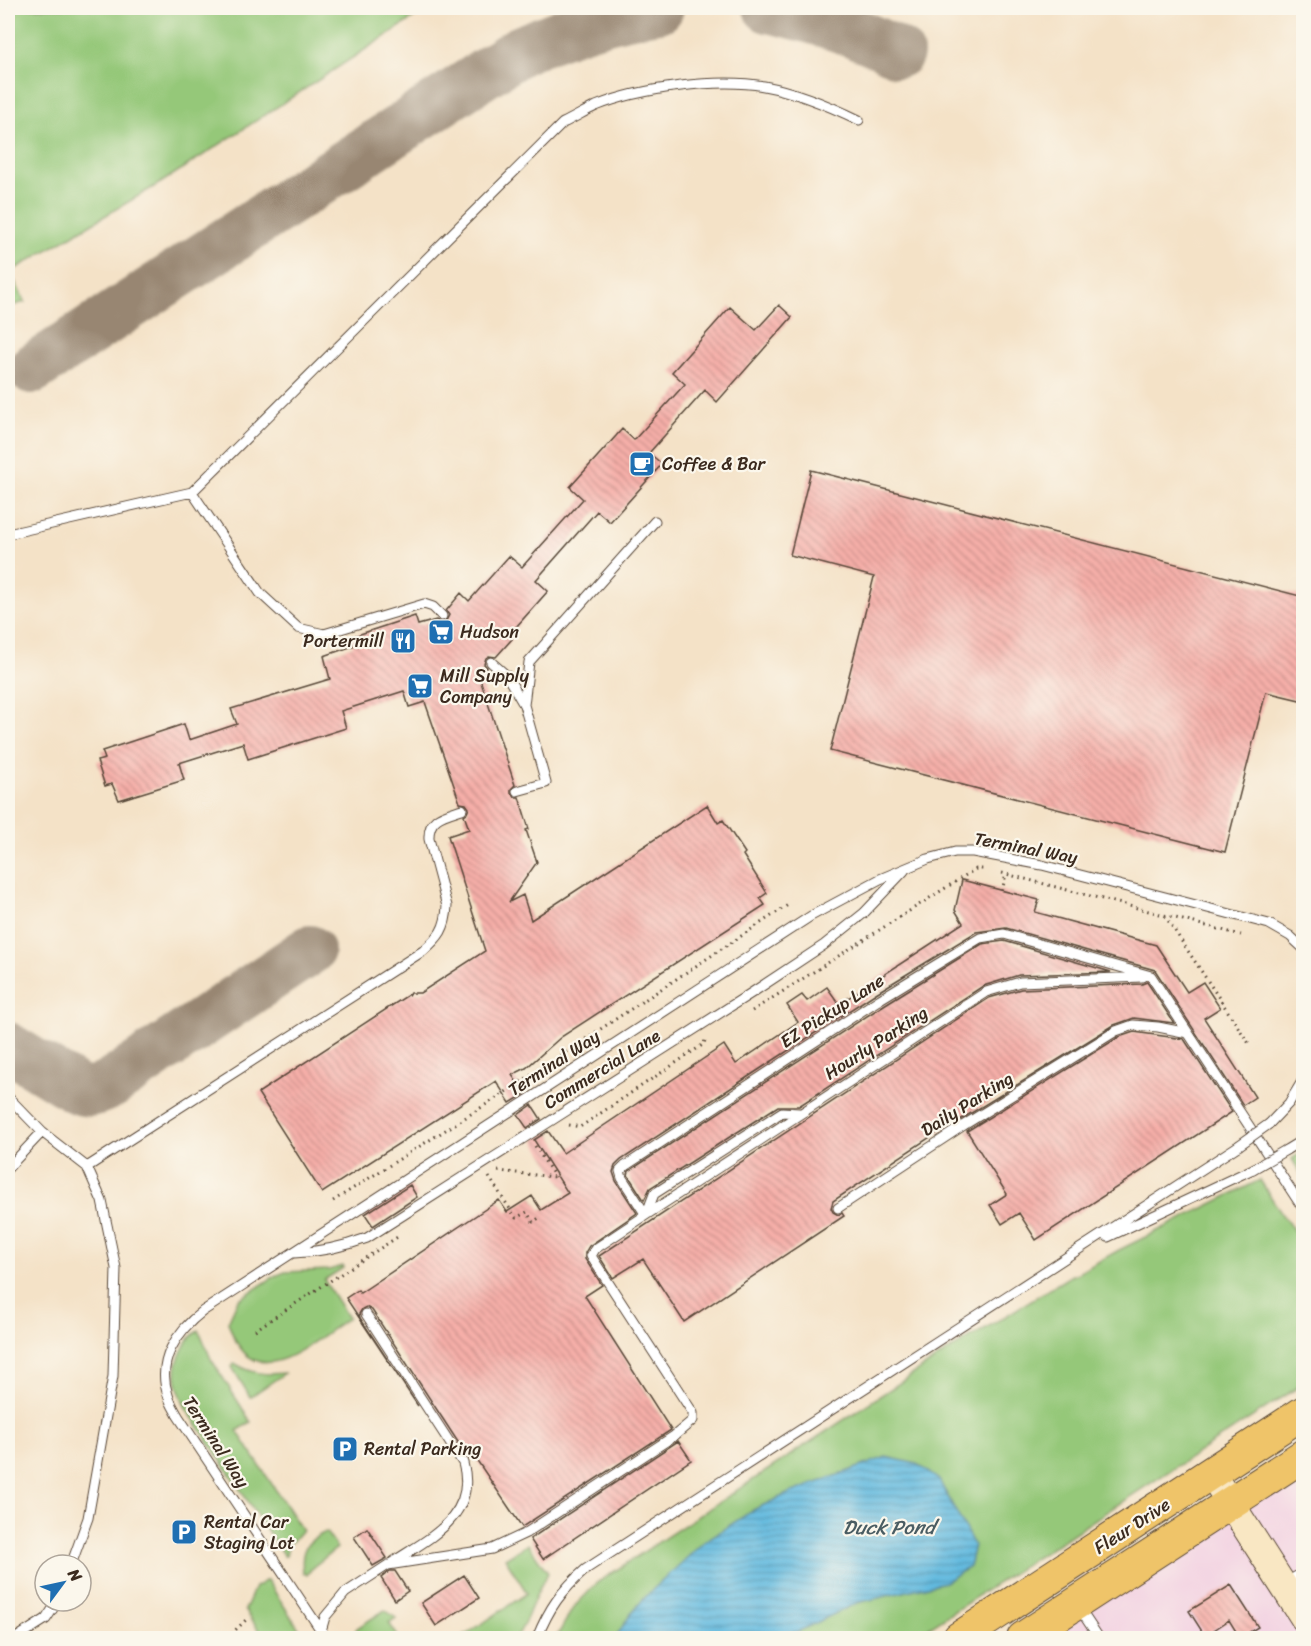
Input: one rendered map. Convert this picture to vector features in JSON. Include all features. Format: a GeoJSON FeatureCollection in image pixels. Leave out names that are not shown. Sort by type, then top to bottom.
{"type":"FeatureCollection","features":[{"type":"Feature","properties":{"kind":"main road","name":"Fleur Drive"},"geometry":{"type":"LineString","coordinates":[[960,1638],[1304,1412]]}},
{"type":"Feature","properties":{"kind":"main road","name":"Fleur Drive"},"geometry":{"type":"LineString","coordinates":[[1034,1636],[1076,1604],[1304,1455]]}},
{"type":"Feature","properties":{"kind":"street"},"geometry":{"type":"LineString","coordinates":[[1211,1473],[1230,1503],[1293,1578],[1304,1618]]}},
{"type":"Feature","properties":{"kind":"lane"},"geometry":{"type":"LineString","coordinates":[[8,534],[192,492],[563,123],[597,106],[636,94],[717,83],[762,86],[785,91],[820,102],[859,120]]}},
{"type":"Feature","properties":{"kind":"lane"},"geometry":{"type":"LineString","coordinates":[[192,492],[260,593],[298,628],[324,634],[424,604],[433,607],[442,616]]}},
{"type":"Feature","properties":{"kind":"lane"},"geometry":{"type":"LineString","coordinates":[[525,705],[529,662],[656,521]]}},
{"type":"Feature","properties":{"kind":"lane"},"geometry":{"type":"LineString","coordinates":[[492,662],[507,676],[525,705],[546,783],[518,792]]}},
{"type":"Feature","properties":{"kind":"lane"},"geometry":{"type":"LineString","coordinates":[[87,1167],[423,951],[438,938],[445,921],[447,906],[429,839],[429,830],[433,822],[441,816],[462,809]]}},
{"type":"Feature","properties":{"kind":"lane","name":"Terminal Way"},"geometry":{"type":"LineString","coordinates":[[323,1635],[178,1416],[168,1395],[164,1374],[174,1341],[186,1324],[811,916],[861,888],[928,859],[955,852],[1007,857],[1269,924],[1290,936],[1304,949]]}},
{"type":"Feature","properties":{"kind":"lane","name":"Commercial Lane"},"geometry":{"type":"LineString","coordinates":[[292,1253],[342,1247],[367,1238],[744,999],[824,945],[864,913],[907,868]]}},
{"type":"Feature","properties":{"kind":"lane","name":"EZ Pickup Lane"},"geometry":{"type":"LineString","coordinates":[[646,1215],[622,1178],[621,1171],[625,1166],[880,999],[980,938],[1004,934],[1150,976]]}},
{"type":"Feature","properties":{"kind":"lane"},"geometry":{"type":"LineString","coordinates":[[1150,976],[1304,1210]]}},
{"type":"Feature","properties":{"kind":"lane","name":"Hourly Parking"},"geometry":{"type":"LineString","coordinates":[[646,1215],[986,992],[1020,982],[1150,976]]}},
{"type":"Feature","properties":{"kind":"lane","name":"Daily Parking"},"geometry":{"type":"LineString","coordinates":[[838,1208],[964,1125],[1116,1031],[1133,1025],[1188,1033]]}},
{"type":"Feature","properties":{"kind":"lane"},"geometry":{"type":"LineString","coordinates":[[537,1638],[557,1599],[568,1585],[586,1569],[1238,1146],[1269,1124],[1289,1103],[1304,1078]]}},
{"type":"Feature","properties":{"kind":"lane"},"geometry":{"type":"LineString","coordinates":[[8,1097],[42,1132],[87,1167],[102,1201],[116,1268],[113,1376],[88,1518],[75,1553]]}},
{"type":"Feature","properties":{"kind":"lane"},"geometry":{"type":"LineString","coordinates":[[8,1168],[42,1132]]}},
{"type":"Feature","properties":{"kind":"lane"},"geometry":{"type":"LineString","coordinates":[[1083,1247],[1253,1169],[1304,1138]]}},
{"type":"Feature","properties":{"kind":"lane"},"geometry":{"type":"LineString","coordinates":[[388,1564],[492,1549],[508,1542],[526,1533],[674,1436],[693,1420],[693,1413],[591,1256],[595,1249],[646,1215]]}},
{"type":"Feature","properties":{"kind":"lane"},"geometry":{"type":"LineString","coordinates":[[323,1635],[325,1617],[345,1593],[443,1528],[455,1516],[464,1499],[466,1474],[463,1464],[366,1314]]}},
{"type":"Feature","properties":{"kind":"lane"},"geometry":{"type":"LineString","coordinates":[[1076,1604],[1099,1638]]}},
{"type":"Feature","properties":{"kind":"lane"},"geometry":{"type":"LineString","coordinates":[[16,1638],[46,1619],[50,1613]]}},
{"type":"Feature","properties":{"kind":"path"},"geometry":{"type":"LineString","coordinates":[[752,1011],[969,873],[976,869],[985,869]]}},
{"type":"Feature","properties":{"kind":"path"},"geometry":{"type":"LineString","coordinates":[[995,872],[1241,935]]}},
{"type":"Feature","properties":{"kind":"path"},"geometry":{"type":"LineString","coordinates":[[1002,891],[1006,874]]}},
{"type":"Feature","properties":{"kind":"path"},"geometry":{"type":"LineString","coordinates":[[333,1201],[501,1095],[788,905]]}},
{"type":"Feature","properties":{"kind":"path"},"geometry":{"type":"LineString","coordinates":[[1164,915],[1214,994],[1250,1045]]}},
{"type":"Feature","properties":{"kind":"path"},"geometry":{"type":"LineString","coordinates":[[568,1125],[580,1127],[704,1044],[706,1037]]}},
{"type":"Feature","properties":{"kind":"path"},"geometry":{"type":"LineString","coordinates":[[498,1171],[555,1177],[534,1144],[544,1141]]}},
{"type":"Feature","properties":{"kind":"path"},"geometry":{"type":"LineString","coordinates":[[489,1177],[516,1218],[526,1212],[533,1222],[539,1218]]}},
{"type":"Feature","properties":{"kind":"path"},"geometry":{"type":"LineString","coordinates":[[255,1330],[403,1233]]}},
{"type":"Feature","properties":{"kind":"path"},"geometry":{"type":"LineString","coordinates":[[227,1638],[248,1618]]}},
{"type":"Feature","properties":{"kind":"shaded area"},"geometry":{"type":"Polygon","coordinates":[[[1303,1455],[1303,1638],[1023,1638],[1303,1455]]]}},
{"type":"Feature","properties":{"kind":"green space"},"geometry":{"type":"Polygon","coordinates":[[[8,8],[429,8],[162,182],[10,272],[25,302],[8,307],[8,8]]]}},
{"type":"Feature","properties":{"kind":"green space"},"geometry":{"type":"Polygon","coordinates":[[[1303,1151],[1303,1178],[1292,1159],[1303,1151]]]}},
{"type":"Feature","properties":{"kind":"green space"},"geometry":{"type":"Polygon","coordinates":[[[1260,1180],[1303,1242],[1303,1384],[913,1638],[556,1638],[573,1608],[598,1582],[942,1355],[1072,1275],[1260,1180]]]}},
{"type":"Feature","properties":{"kind":"green space"},"geometry":{"type":"Polygon","coordinates":[[[343,1266],[324,1280],[348,1318],[298,1352],[281,1360],[265,1362],[251,1358],[238,1345],[228,1322],[238,1300],[285,1272],[329,1270],[343,1266]]]}},
{"type":"Feature","properties":{"kind":"green space"},"geometry":{"type":"Polygon","coordinates":[[[199,1330],[211,1359],[251,1422],[237,1431],[302,1530],[288,1546],[286,1556],[186,1408],[177,1384],[176,1370],[179,1357],[186,1344],[199,1330]]]}},
{"type":"Feature","properties":{"kind":"green space"},"geometry":{"type":"Polygon","coordinates":[[[234,1363],[259,1373],[285,1373],[250,1397],[232,1367],[234,1363]]]}},
{"type":"Feature","properties":{"kind":"green space"},"geometry":{"type":"Polygon","coordinates":[[[326,1532],[337,1548],[313,1567],[307,1575],[303,1572],[306,1547],[326,1532]]]}},
{"type":"Feature","properties":{"kind":"green space"},"geometry":{"type":"Polygon","coordinates":[[[528,1544],[548,1573],[516,1638],[461,1638],[527,1593],[505,1558],[528,1544]]]}},
{"type":"Feature","properties":{"kind":"green space"},"geometry":{"type":"Polygon","coordinates":[[[267,1580],[305,1638],[264,1638],[245,1610],[255,1587],[267,1580]]]}},
{"type":"Feature","properties":{"kind":"green space"},"geometry":{"type":"Polygon","coordinates":[[[385,1610],[396,1618],[389,1623],[399,1638],[352,1638],[357,1628],[385,1610]]]}},
{"type":"Feature","properties":{"kind":"water","name":"Duck Pond"},"geometry":{"type":"Polygon","coordinates":[[[886,1457],[917,1464],[939,1480],[974,1545],[969,1567],[945,1582],[857,1603],[791,1635],[778,1638],[615,1638],[632,1612],[648,1594],[705,1541],[755,1509],[787,1494],[886,1457]]]}},
{"type":"Feature","properties":{"kind":"building"},"geometry":{"type":"Polygon","coordinates":[[[779,305],[792,317],[717,402],[705,390],[649,453],[662,464],[610,522],[597,511],[536,580],[548,591],[508,636],[512,639],[496,657],[486,658],[484,664],[487,667],[479,676],[515,785],[511,793],[519,797],[529,829],[526,830],[537,862],[509,902],[523,895],[531,920],[707,805],[718,823],[723,820],[745,853],[743,855],[767,893],[760,898],[765,905],[561,1037],[526,1068],[512,1075],[525,1094],[510,1103],[496,1081],[322,1193],[258,1093],[411,993],[420,993],[485,951],[448,836],[469,829],[464,815],[469,808],[466,804],[460,803],[425,702],[409,707],[404,691],[341,711],[346,728],[248,759],[243,743],[179,763],[184,780],[119,800],[112,784],[105,786],[97,761],[105,759],[102,751],[184,724],[189,740],[237,724],[231,709],[330,679],[324,656],[353,646],[351,637],[415,616],[418,625],[436,620],[441,623],[446,621],[449,615],[446,611],[461,593],[469,601],[509,556],[522,567],[583,499],[570,487],[622,429],[634,440],[685,384],[672,372],[730,307],[756,330],[779,305]]]}},
{"type":"Feature","properties":{"kind":"building"},"geometry":{"type":"Polygon","coordinates":[[[811,470],[1304,597],[1304,701],[1266,692],[1225,852],[830,751],[874,577],[790,555],[811,470]]]}},
{"type":"Feature","properties":{"kind":"building"},"geometry":{"type":"Polygon","coordinates":[[[962,880],[1039,900],[1035,912],[1156,945],[1187,992],[1203,982],[1220,1008],[1204,1018],[1255,1097],[1243,1105],[1155,970],[1006,928],[976,932],[876,993],[615,1166],[613,1172],[616,1181],[637,1213],[589,1246],[585,1259],[602,1285],[585,1296],[671,1430],[522,1527],[474,1456],[469,1459],[372,1310],[366,1307],[362,1309],[359,1314],[360,1318],[418,1406],[346,1298],[358,1290],[360,1293],[499,1200],[507,1212],[532,1196],[541,1210],[568,1193],[534,1140],[548,1131],[563,1153],[724,1045],[736,1064],[798,1022],[787,1005],[802,995],[807,1001],[827,987],[839,1004],[963,923],[955,910],[962,880]]]}},
{"type":"Feature","properties":{"kind":"building"},"geometry":{"type":"Polygon","coordinates":[[[1004,941],[1111,972],[1019,975],[983,986],[799,1106],[778,1106],[650,1188],[644,1200],[628,1175],[629,1171],[982,944],[1004,941]]]}},
{"type":"Feature","properties":{"kind":"building"},"geometry":{"type":"Polygon","coordinates":[[[1147,982],[1174,1023],[1134,1018],[1114,1025],[960,1120],[959,1118],[833,1201],[831,1208],[833,1212],[838,1215],[842,1213],[844,1216],[684,1322],[643,1259],[613,1278],[599,1256],[989,998],[1021,989],[1147,982]]]}},
{"type":"Feature","properties":{"kind":"building"},"geometry":{"type":"Polygon","coordinates":[[[1134,1032],[1184,1039],[1232,1112],[1036,1240],[1019,1213],[1002,1224],[990,1205],[1007,1194],[967,1131],[1119,1037],[1134,1032]]]}},
{"type":"Feature","properties":{"kind":"building"},"geometry":{"type":"Polygon","coordinates":[[[532,1105],[541,1119],[527,1128],[518,1115],[532,1105]]]}},
{"type":"Feature","properties":{"kind":"building"},"geometry":{"type":"Polygon","coordinates":[[[410,1185],[417,1197],[373,1226],[365,1214],[410,1185]]]}},
{"type":"Feature","properties":{"kind":"building"},"geometry":{"type":"Polygon","coordinates":[[[678,1441],[691,1460],[543,1559],[530,1539],[678,1441]]]}},
{"type":"Feature","properties":{"kind":"building"},"geometry":{"type":"Polygon","coordinates":[[[367,1528],[387,1558],[373,1566],[354,1537],[367,1528]]]}},
{"type":"Feature","properties":{"kind":"building"},"geometry":{"type":"Polygon","coordinates":[[[390,1571],[395,1571],[408,1591],[395,1600],[381,1578],[390,1571]]]}},
{"type":"Feature","properties":{"kind":"building"},"geometry":{"type":"Polygon","coordinates":[[[464,1575],[479,1598],[436,1626],[421,1603],[464,1575]]]}},
{"type":"Feature","properties":{"kind":"building"},"geometry":{"type":"Polygon","coordinates":[[[1231,1585],[1258,1627],[1240,1638],[1229,1620],[1205,1636],[1189,1611],[1231,1585]]]}},
{"type":"Feature","properties":{"kind":"taxiway"},"geometry":{"type":"LineString","coordinates":[[32,369],[519,51],[588,25],[659,8]]}},
{"type":"Feature","properties":{"kind":"taxiway"},"geometry":{"type":"LineString","coordinates":[[768,8],[835,26],[899,53]]}},
{"type":"Feature","properties":{"kind":"taxiway"},"geometry":{"type":"LineString","coordinates":[[8,1047],[75,1088],[89,1092],[97,1090],[111,1084],[310,950]]}},
{"type":"Feature","properties":{"kind":"place","name":"Coffee & Bar"},"geometry":{"type":"Point","coordinates":[642,464]}},
{"type":"Feature","properties":{"kind":"place","name":"Hudson"},"geometry":{"type":"Point","coordinates":[441,632]}},
{"type":"Feature","properties":{"kind":"place","name":"Portermill"},"geometry":{"type":"Point","coordinates":[403,641]}},
{"type":"Feature","properties":{"kind":"place","name":"Mill Supply Company"},"geometry":{"type":"Point","coordinates":[420,686]}},
{"type":"Feature","properties":{"kind":"place","name":"Rental Parking"},"geometry":{"type":"Point","coordinates":[345,1449]}},
{"type":"Feature","properties":{"kind":"place","name":"Rental Car Staging Lot"},"geometry":{"type":"Point","coordinates":[184,1532]}}]}
